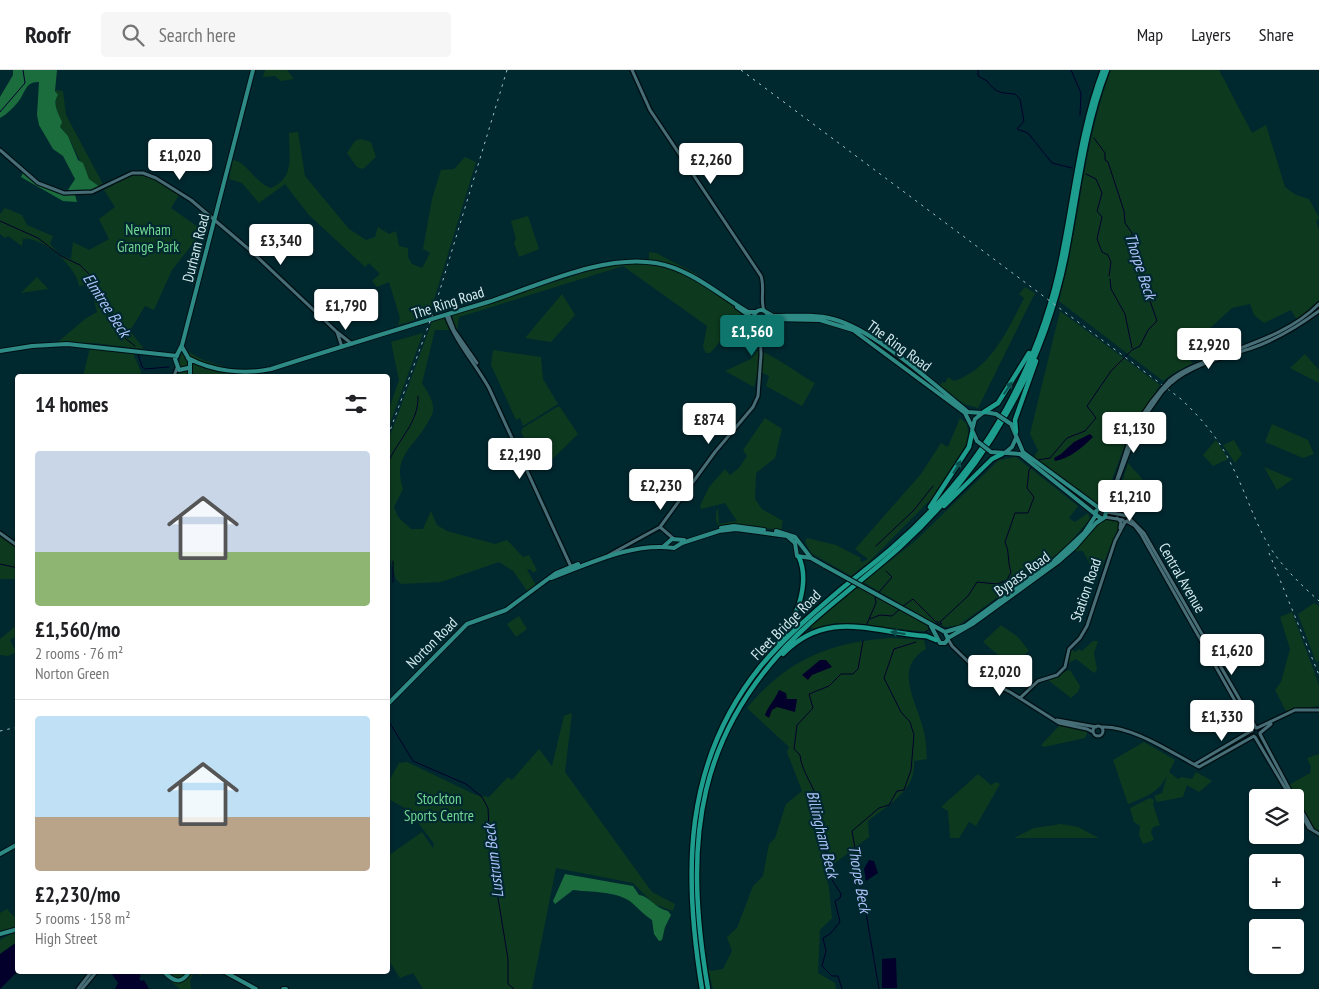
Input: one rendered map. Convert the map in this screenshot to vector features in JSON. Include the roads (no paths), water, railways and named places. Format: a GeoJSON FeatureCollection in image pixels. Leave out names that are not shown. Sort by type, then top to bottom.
{"type":"FeatureCollection","features":[{"type":"Feature","properties":{"kind":"highway"},"geometry":{"type":"LineString","coordinates":[[882,556],[935,506],[980,450],[1015,391],[1043,321],[1060,265],[1088,120],[1105,70]]}},
{"type":"Feature","properties":{"kind":"highway"},"geometry":{"type":"LineString","coordinates":[[1016,434],[1015,420],[1031,377],[1061,278],[1091,121],[1105,70]]}},
{"type":"Feature","properties":{"kind":"highway"},"geometry":{"type":"LineString","coordinates":[[983,413],[996,405],[1018,374],[1043,321]]}},
{"type":"Feature","properties":{"kind":"highway"},"geometry":{"type":"LineString","coordinates":[[912,536],[957,487],[997,430],[1025,379],[1046,329]]}},
{"type":"Feature","properties":{"kind":"highway"},"geometry":{"type":"LineString","coordinates":[[882,556],[937,498],[971,444],[972,433]]}},
{"type":"Feature","properties":{"kind":"highway"},"geometry":{"type":"LineString","coordinates":[[912,536],[987,464],[1003,454]]}},
{"type":"Feature","properties":{"kind":"highway","name":"Fleet Bridge Road"},"geometry":{"type":"LineString","coordinates":[[708,989],[700,935],[696,886],[696,852],[700,814],[709,775],[723,738],[742,702],[765,671],[809,624],[912,536]]}},
{"type":"Feature","properties":{"kind":"highway","name":"Fleet Bridge Road"},"geometry":{"type":"LineString","coordinates":[[702,989],[691,900],[691,850],[695,815],[705,772],[718,737],[738,700],[759,668],[809,617],[882,556]]}},
{"type":"Feature","properties":{"kind":"highway"},"geometry":{"type":"LineString","coordinates":[[759,668],[791,624],[800,602],[801,558]]}},
{"type":"Feature","properties":{"kind":"highway"},"geometry":{"type":"LineString","coordinates":[[765,671],[795,642],[811,632],[838,626],[862,627],[936,638]]}},
{"type":"Feature","properties":{"kind":"main road","name":"Durham Road"},"geometry":{"type":"LineString","coordinates":[[179,369],[174,361],[182,345],[253,70]]}},
{"type":"Feature","properties":{"kind":"main road","name":"The Ring Road"},"geometry":{"type":"LineString","coordinates":[[187,357],[199,363],[235,371],[259,372],[447,315],[571,274],[621,262],[657,263],[681,270],[732,302]]}},
{"type":"Feature","properties":{"kind":"main road"},"geometry":{"type":"LineString","coordinates":[[732,302],[748,312],[757,311],[755,320]]}},
{"type":"Feature","properties":{"kind":"main road"},"geometry":{"type":"LineString","coordinates":[[732,302],[760,324]]}},
{"type":"Feature","properties":{"kind":"main road","name":"The Ring Road"},"geometry":{"type":"LineString","coordinates":[[757,311],[773,316],[827,318],[858,329],[968,412],[983,413]]}},
{"type":"Feature","properties":{"kind":"main road"},"geometry":{"type":"LineString","coordinates":[[765,312],[767,321]]}},
{"type":"Feature","properties":{"kind":"main road","name":"The Ring Road"},"geometry":{"type":"LineString","coordinates":[[760,324],[772,319],[820,320],[852,330],[965,413],[972,427]]}},
{"type":"Feature","properties":{"kind":"main road"},"geometry":{"type":"LineString","coordinates":[[0,351],[32,346],[67,344],[119,348],[187,357]]}},
{"type":"Feature","properties":{"kind":"main road"},"geometry":{"type":"LineString","coordinates":[[182,345],[187,357],[189,374]]}},
{"type":"Feature","properties":{"kind":"main road"},"geometry":{"type":"LineString","coordinates":[[162,355],[186,374]]}},
{"type":"Feature","properties":{"kind":"main road"},"geometry":{"type":"LineString","coordinates":[[179,369],[199,363]]}},
{"type":"Feature","properties":{"kind":"main road"},"geometry":{"type":"LineString","coordinates":[[1031,461],[1020,448],[1011,424],[996,414],[983,413],[976,419],[972,427],[972,433],[977,441],[991,452],[1003,454],[1017,453],[1031,461],[1096,514],[1104,518],[1106,511],[1036,465]]}},
{"type":"Feature","properties":{"kind":"main road"},"geometry":{"type":"LineString","coordinates":[[1003,454],[1012,447],[1016,434]]}},
{"type":"Feature","properties":{"kind":"main road","name":"Bypass Road"},"geometry":{"type":"LineString","coordinates":[[936,638],[944,631],[965,626],[1062,555],[1084,533],[1100,508]]}},
{"type":"Feature","properties":{"kind":"main road","name":"Bypass Road"},"geometry":{"type":"LineString","coordinates":[[943,644],[948,638],[974,623],[1058,562],[1104,518]]}},
{"type":"Feature","properties":{"kind":"main road","name":"Norton Road"},"geometry":{"type":"LineString","coordinates":[[390,702],[467,624],[475,619],[502,612],[551,578],[608,555],[664,546],[672,541],[694,538],[722,527],[734,526],[791,534],[804,547],[811,558]]}},
{"type":"Feature","properties":{"kind":"main road"},"geometry":{"type":"LineString","coordinates":[[672,541],[674,548],[718,531],[736,529],[787,536],[793,540],[801,558]]}},
{"type":"Feature","properties":{"kind":"main road"},"geometry":{"type":"LineString","coordinates":[[672,541],[678,545]]}},
{"type":"Feature","properties":{"kind":"main road"},"geometry":{"type":"LineString","coordinates":[[796,550],[804,547]]}},
{"type":"Feature","properties":{"kind":"main road","name":"Norton Road"},"geometry":{"type":"LineString","coordinates":[[572,568],[630,551]]}},
{"type":"Feature","properties":{"kind":"main road"},"geometry":{"type":"LineString","coordinates":[[801,558],[807,551]]}},
{"type":"Feature","properties":{"kind":"main road"},"geometry":{"type":"LineString","coordinates":[[801,558],[811,558],[824,565],[944,631],[948,638]]}},
{"type":"Feature","properties":{"kind":"main road"},"geometry":{"type":"LineString","coordinates":[[929,624],[936,638],[943,644]]}},
{"type":"Feature","properties":{"kind":"main road"},"geometry":{"type":"LineString","coordinates":[[0,854],[15,846]]}},
{"type":"Feature","properties":{"kind":"main road"},"geometry":{"type":"LineString","coordinates":[[0,934],[15,931]]}},
{"type":"Feature","properties":{"kind":"main road"},"geometry":{"type":"LineString","coordinates":[[166,974],[174,981],[183,981],[188,974]]}},
{"type":"Feature","properties":{"kind":"main road"},"geometry":{"type":"LineString","coordinates":[[228,974],[256,989]]}},
{"type":"Feature","properties":{"kind":"street"},"geometry":{"type":"LineString","coordinates":[[632,70],[650,110],[761,276],[763,285],[762,304],[765,312]]}},
{"type":"Feature","properties":{"kind":"street"},"geometry":{"type":"LineString","coordinates":[[0,150],[38,183],[64,193],[92,192],[128,174],[148,174],[185,195],[251,251],[352,344]]}},
{"type":"Feature","properties":{"kind":"street"},"geometry":{"type":"LineString","coordinates":[[757,311],[762,304]]}},
{"type":"Feature","properties":{"kind":"street"},"geometry":{"type":"LineString","coordinates":[[1100,508],[1112,492],[1138,422],[1170,382],[1195,365],[1288,327],[1307,316],[1319,304]]}},
{"type":"Feature","properties":{"kind":"street"},"geometry":{"type":"LineString","coordinates":[[1170,382],[1194,369],[1260,345],[1300,324],[1319,311]]}},
{"type":"Feature","properties":{"kind":"street"},"geometry":{"type":"LineString","coordinates":[[447,315],[452,332],[487,384],[572,568]]}},
{"type":"Feature","properties":{"kind":"street"},"geometry":{"type":"LineString","coordinates":[[608,555],[660,527],[715,452],[751,411],[757,399],[761,355],[760,324]]}},
{"type":"Feature","properties":{"kind":"street"},"geometry":{"type":"LineString","coordinates":[[337,332],[342,347]]}},
{"type":"Feature","properties":{"kind":"street","name":"Durham Road"},"geometry":{"type":"LineString","coordinates":[[175,374],[179,369]]}},
{"type":"Feature","properties":{"kind":"street"},"geometry":{"type":"LineString","coordinates":[[1106,511],[1133,440],[1162,391]]}},
{"type":"Feature","properties":{"kind":"street","name":"Central Avenue"},"geometry":{"type":"LineString","coordinates":[[1106,511],[1126,520],[1142,534],[1210,653],[1260,733],[1289,789]]}},
{"type":"Feature","properties":{"kind":"street","name":"Central Avenue"},"geometry":{"type":"LineString","coordinates":[[1104,518],[1126,520]]}},
{"type":"Feature","properties":{"kind":"street","name":"Station Road"},"geometry":{"type":"LineString","coordinates":[[1020,698],[1038,681],[1055,676],[1063,670],[1070,649],[1086,628],[1118,535],[1121,524],[1117,518]]}},
{"type":"Feature","properties":{"kind":"street","name":"Station Road"},"geometry":{"type":"LineString","coordinates":[[1118,535],[1126,520]]}},
{"type":"Feature","properties":{"kind":"street"},"geometry":{"type":"LineString","coordinates":[[660,527],[672,541]]}},
{"type":"Feature","properties":{"kind":"street"},"geometry":{"type":"LineString","coordinates":[[0,533],[15,544]]}},
{"type":"Feature","properties":{"kind":"street"},"geometry":{"type":"LineString","coordinates":[[948,638],[952,646],[984,678],[1059,723],[1089,729],[1098,736],[1109,728]]}},
{"type":"Feature","properties":{"kind":"street"},"geometry":{"type":"LineString","coordinates":[[943,644],[952,646]]}},
{"type":"Feature","properties":{"kind":"street","name":"Central Avenue"},"geometry":{"type":"LineString","coordinates":[[1225,678],[1251,731],[1288,789]]}},
{"type":"Feature","properties":{"kind":"street"},"geometry":{"type":"LineString","coordinates":[[1194,764],[1251,731],[1280,718],[1301,710],[1319,710]]}},
{"type":"Feature","properties":{"kind":"street"},"geometry":{"type":"LineString","coordinates":[[1054,719],[1109,728],[1137,735],[1201,767],[1260,733],[1280,718]]}},
{"type":"Feature","properties":{"kind":"street"},"geometry":{"type":"LineString","coordinates":[[1094,732],[1096,727]]}},
{"type":"Feature","properties":{"kind":"street"},"geometry":{"type":"LineString","coordinates":[[1102,727],[1103,732]]}},
{"type":"Feature","properties":{"kind":"street","name":"Central Avenue"},"geometry":{"type":"LineString","coordinates":[[1304,816],[1313,831]]}},
{"type":"Feature","properties":{"kind":"street"},"geometry":{"type":"LineString","coordinates":[[1304,819],[1309,828],[1319,834]]}},
{"type":"Feature","properties":{"kind":"street"},"geometry":{"type":"LineString","coordinates":[[78,989],[90,974]]}},
{"type":"Feature","properties":{"kind":"street"},"geometry":{"type":"LineString","coordinates":[[82,989],[94,974]]}},
{"type":"Feature","properties":{"kind":"waterway"},"geometry":{"type":"LineString","coordinates":[[0,112],[25,83],[23,70]]}},
{"type":"Feature","properties":{"kind":"waterway","name":"Billingham Beck"},"geometry":{"type":"LineString","coordinates":[[978,70],[978,76],[987,81],[995,90],[1015,94],[1020,99],[1024,121],[1017,129],[1028,133],[1052,163],[1072,168]]}},
{"type":"Feature","properties":{"kind":"waterway","name":"Thorpe Beck"},"geometry":{"type":"LineString","coordinates":[[1071,70],[1081,93],[1080,115]]}},
{"type":"Feature","properties":{"kind":"waterway","name":"Thorpe Beck"},"geometry":{"type":"LineString","coordinates":[[1037,460],[1050,458],[1067,438],[1085,431],[1096,418],[1087,406],[1111,371],[1132,350],[1140,346],[1148,330],[1157,321],[1150,301],[1148,282],[1140,272],[1132,242],[1132,233],[1125,223],[1124,211],[1108,162],[1105,160],[1105,153],[1094,138]]}},
{"type":"Feature","properties":{"kind":"waterway","name":"Billingham Beck"},"geometry":{"type":"LineString","coordinates":[[1086,174],[1096,179],[1102,193],[1097,211],[1102,217],[1097,239],[1102,252],[1108,255],[1111,262],[1109,276]]}},
{"type":"Feature","properties":{"kind":"waterway","name":"Elmtree Beck"},"geometry":{"type":"LineString","coordinates":[[0,221],[38,238],[61,256],[80,265],[90,275],[100,293],[99,296],[125,338],[135,346]]}},
{"type":"Feature","properties":{"kind":"waterway","name":"Billingham Beck"},"geometry":{"type":"LineString","coordinates":[[1110,279],[1111,289],[1125,314],[1132,348]]}},
{"type":"Feature","properties":{"kind":"waterway","name":"Elmtree Beck"},"geometry":{"type":"LineString","coordinates":[[138,354],[142,367],[145,369],[169,367]]}},
{"type":"Feature","properties":{"kind":"waterway"},"geometry":{"type":"LineString","coordinates":[[390,458],[412,423],[418,396]]}},
{"type":"Feature","properties":{"kind":"waterway","name":"Thorpe Beck"},"geometry":{"type":"LineString","coordinates":[[935,624],[942,624],[940,622],[968,596],[977,582],[997,584],[1007,580],[1011,572],[1005,542],[1015,513],[1028,513],[1034,497],[1027,488],[1029,470],[1033,465]]}},
{"type":"Feature","properties":{"kind":"waterway"},"geometry":{"type":"LineString","coordinates":[[876,546],[914,510],[933,486]]}},
{"type":"Feature","properties":{"kind":"waterway"},"geometry":{"type":"LineString","coordinates":[[393,561],[393,582]]}},
{"type":"Feature","properties":{"kind":"waterway","name":"Lustrum Beck"},"geometry":{"type":"LineString","coordinates":[[0,564],[15,567]]}},
{"type":"Feature","properties":{"kind":"waterway"},"geometry":{"type":"LineString","coordinates":[[866,626],[876,603],[875,597],[892,577],[886,571]]}},
{"type":"Feature","properties":{"kind":"waterway"},"geometry":{"type":"LineString","coordinates":[[903,606],[913,599],[936,622],[939,622]]}},
{"type":"Feature","properties":{"kind":"waterway"},"geometry":{"type":"LineString","coordinates":[[870,619],[880,615],[892,616],[900,609]]}},
{"type":"Feature","properties":{"kind":"waterway","name":"Thorpe Beck"},"geometry":{"type":"LineString","coordinates":[[925,632],[930,629]]}},
{"type":"Feature","properties":{"kind":"waterway","name":"Billingham Beck"},"geometry":{"type":"LineString","coordinates":[[842,989],[838,976],[832,976],[822,966],[826,951],[823,938],[830,934],[840,922],[835,901],[840,898],[841,894],[831,878],[822,832],[812,799],[815,793],[804,770],[800,755],[794,749],[797,725],[813,708],[809,694],[829,686],[841,674],[853,674],[858,669],[863,641]]}},
{"type":"Feature","properties":{"kind":"waterway","name":"Thorpe Beck"},"geometry":{"type":"LineString","coordinates":[[879,989],[852,831],[879,808],[889,805],[897,791],[904,790],[911,770],[914,735],[910,722],[901,712],[884,678],[894,649],[916,642]]}},
{"type":"Feature","properties":{"kind":"waterway","name":"Lustrum Beck"},"geometry":{"type":"LineString","coordinates":[[390,723],[413,761],[466,784],[482,797],[488,808],[490,849],[508,959],[508,984],[514,989]]}},
{"type":"Feature","properties":{"kind":"railway"},"geometry":{"type":"LineString","coordinates":[[390,431],[432,316],[507,70]]}},
{"type":"Feature","properties":{"kind":"railway"},"geometry":{"type":"LineString","coordinates":[[741,70],[1181,399],[1203,422],[1222,447],[1260,528],[1275,555],[1319,601]]}},
{"type":"Feature","properties":{"kind":"railway"},"geometry":{"type":"LineString","coordinates":[[1269,553],[1319,675]]}},
{"type":"Feature","properties":{"kind":"railway"},"geometry":{"type":"LineString","coordinates":[[0,731],[15,728]]}},
{"type":"Feature","properties":{"kind":"park label","name":"Newham Grange Park"},"geometry":{"type":"Point","coordinates":[148,238]}},
{"type":"Feature","properties":{"kind":"park label","name":"Stockton Sports Centre"},"geometry":{"type":"Point","coordinates":[439,808]}}]}
